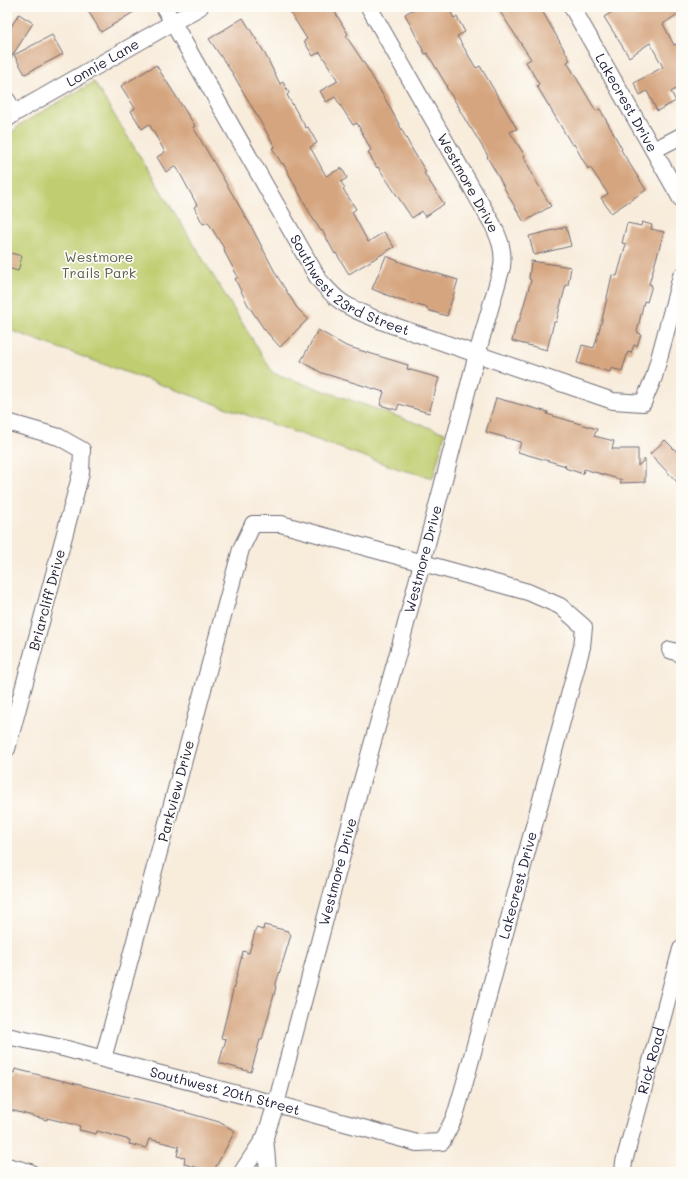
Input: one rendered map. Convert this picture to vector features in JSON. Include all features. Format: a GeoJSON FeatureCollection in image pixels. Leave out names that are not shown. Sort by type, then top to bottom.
{"type":"FeatureCollection","features":[{"type":"Feature","properties":{"kind":"street","name":"Southwest 23rd Street"},"geometry":{"type":"LineString","coordinates":[[164,7],[319,280],[339,300],[364,314],[613,401],[643,403],[654,376],[681,276]]}},
{"type":"Feature","properties":{"kind":"street","name":"Lonnie Lane"},"geometry":{"type":"LineString","coordinates":[[10,111],[200,7]]}},
{"type":"Feature","properties":{"kind":"street","name":"Westmore Drive"},"geometry":{"type":"LineString","coordinates":[[242,1172],[265,1136],[276,1104],[477,354],[500,277],[503,256],[500,240],[369,7]]}},
{"type":"Feature","properties":{"kind":"street","name":"Lakecrest Drive"},"geometry":{"type":"LineString","coordinates":[[572,7],[681,199]]}},
{"type":"Feature","properties":{"kind":"street"},"geometry":{"type":"LineString","coordinates":[[654,150],[681,136]]}},
{"type":"Feature","properties":{"kind":"street","name":"Briarcliff Drive"},"geometry":{"type":"LineString","coordinates":[[7,422],[59,437],[82,450],[81,474],[7,749]]}},
{"type":"Feature","properties":{"kind":"street","name":"Parkview Drive"},"geometry":{"type":"LineString","coordinates":[[103,1059],[241,549],[253,524],[281,524],[422,562]]}},
{"type":"Feature","properties":{"kind":"street","name":"Lakecrest Drive"},"geometry":{"type":"LineString","coordinates":[[422,562],[528,592],[560,606],[584,627],[582,647],[455,1116],[442,1142]]}},
{"type":"Feature","properties":{"kind":"street","name":"Rick Road"},"geometry":{"type":"LineString","coordinates":[[623,1172],[626,1155],[681,949]]}},
{"type":"Feature","properties":{"kind":"street","name":"Southwest 20th Street"},"geometry":{"type":"LineString","coordinates":[[7,1036],[67,1049],[417,1143],[442,1142]]}},
{"type":"Feature","properties":{"kind":"street","name":"Westmore Drive"},"geometry":{"type":"LineString","coordinates":[[265,1136],[268,1172]]}},
{"type":"Feature","properties":{"kind":"street"},"geometry":{"type":"LineString","coordinates":[[7,1166],[30,1172]]}},
{"type":"Feature","properties":{"kind":"green space","name":"Westmore Trails Park"},"geometry":{"type":"Polygon","coordinates":[[[94,82],[273,373],[445,433],[433,478],[399,469],[7,329],[7,137],[21,124],[94,82]]]}},
{"type":"Feature","properties":{"kind":"building"},"geometry":{"type":"Polygon","coordinates":[[[86,7],[142,7],[101,32],[86,7]]]}},
{"type":"Feature","properties":{"kind":"building"},"geometry":{"type":"Polygon","coordinates":[[[287,7],[332,7],[348,34],[346,36],[366,66],[426,172],[424,173],[444,204],[425,217],[422,211],[412,218],[378,167],[377,168],[368,152],[371,150],[357,123],[353,125],[335,97],[326,102],[320,91],[338,81],[320,52],[313,56],[304,41],[307,39],[287,7]]]}},
{"type":"Feature","properties":{"kind":"building"},"geometry":{"type":"Polygon","coordinates":[[[417,7],[448,7],[454,18],[457,17],[465,32],[457,36],[476,68],[480,66],[517,129],[510,132],[525,156],[524,157],[536,181],[551,206],[524,222],[487,157],[488,156],[446,87],[447,86],[427,53],[425,54],[405,14],[417,7]]]}},
{"type":"Feature","properties":{"kind":"building"},"geometry":{"type":"Polygon","coordinates":[[[497,7],[540,7],[570,60],[567,62],[596,111],[600,109],[622,149],[621,150],[646,190],[611,213],[601,198],[608,194],[590,167],[588,169],[574,144],[572,145],[537,86],[539,84],[526,62],[531,59],[497,7]]]}},
{"type":"Feature","properties":{"kind":"building"},"geometry":{"type":"Polygon","coordinates":[[[621,7],[681,7],[681,12],[663,24],[674,45],[681,42],[681,86],[671,92],[676,101],[657,111],[647,91],[640,95],[634,83],[663,67],[650,43],[629,57],[604,17],[621,7]]]}},
{"type":"Feature","properties":{"kind":"building"},"geometry":{"type":"Polygon","coordinates":[[[19,14],[33,23],[7,64],[7,33],[19,14]]]}},
{"type":"Feature","properties":{"kind":"building"},"geometry":{"type":"Polygon","coordinates":[[[243,18],[264,52],[280,84],[283,82],[289,93],[287,95],[306,128],[308,127],[317,143],[310,147],[326,176],[342,168],[347,178],[341,182],[345,188],[343,189],[356,209],[352,212],[368,242],[384,232],[394,247],[349,274],[336,253],[335,254],[322,230],[321,231],[312,217],[283,163],[282,164],[272,148],[275,147],[233,74],[209,39],[243,18]]]}},
{"type":"Feature","properties":{"kind":"building"},"geometry":{"type":"Polygon","coordinates":[[[52,35],[63,54],[25,74],[14,55],[52,35]]]}},
{"type":"Feature","properties":{"kind":"building"},"geometry":{"type":"Polygon","coordinates":[[[156,65],[195,126],[193,127],[251,226],[277,276],[297,308],[308,319],[280,347],[264,329],[248,305],[235,279],[238,277],[224,251],[225,250],[208,222],[203,224],[194,207],[197,205],[176,166],[166,172],[157,157],[165,152],[149,124],[142,129],[131,111],[135,108],[121,86],[156,65]]]}},
{"type":"Feature","properties":{"kind":"building"},"geometry":{"type":"Polygon","coordinates":[[[642,222],[652,225],[651,229],[664,232],[649,284],[652,285],[647,302],[644,301],[637,332],[641,334],[637,346],[634,345],[631,353],[628,352],[622,371],[611,368],[610,372],[577,363],[582,345],[594,348],[612,275],[617,276],[626,244],[622,243],[627,223],[641,226],[642,222]]]}},
{"type":"Feature","properties":{"kind":"building"},"geometry":{"type":"Polygon","coordinates":[[[566,227],[571,246],[534,255],[529,236],[566,227]]]}},
{"type":"Feature","properties":{"kind":"building"},"geometry":{"type":"Polygon","coordinates":[[[7,252],[22,256],[18,271],[7,268],[7,252]]]}},
{"type":"Feature","properties":{"kind":"building"},"geometry":{"type":"Polygon","coordinates":[[[386,256],[403,263],[458,280],[447,316],[427,310],[428,308],[399,300],[372,289],[386,256]]]}},
{"type":"Feature","properties":{"kind":"building"},"geometry":{"type":"Polygon","coordinates":[[[531,261],[571,267],[568,285],[566,285],[556,322],[554,322],[547,350],[512,341],[531,280],[529,279],[531,261]]]}},
{"type":"Feature","properties":{"kind":"building"},"geometry":{"type":"Polygon","coordinates":[[[318,330],[346,346],[408,365],[407,369],[439,378],[429,413],[399,404],[397,410],[380,405],[384,392],[322,373],[301,361],[318,330]]]}},
{"type":"Feature","properties":{"kind":"building"},"geometry":{"type":"Polygon","coordinates":[[[496,398],[548,412],[547,414],[597,429],[594,436],[614,441],[612,449],[638,449],[638,466],[645,459],[645,482],[620,483],[622,480],[584,469],[583,474],[565,468],[566,466],[518,452],[521,442],[486,432],[496,398]]]}},
{"type":"Feature","properties":{"kind":"building"},"geometry":{"type":"Polygon","coordinates":[[[665,440],[681,456],[681,486],[650,454],[665,440]]]}},
{"type":"Feature","properties":{"kind":"building"},"geometry":{"type":"Polygon","coordinates":[[[264,925],[288,931],[291,935],[275,987],[262,1040],[260,1040],[251,1072],[219,1063],[226,1039],[221,1038],[243,951],[249,953],[256,928],[263,930],[264,925]]]}},
{"type":"Feature","properties":{"kind":"building"},"geometry":{"type":"Polygon","coordinates":[[[15,1069],[157,1104],[219,1122],[235,1131],[213,1172],[208,1172],[203,1169],[184,1164],[185,1158],[177,1156],[179,1147],[177,1146],[149,1139],[146,1148],[129,1144],[130,1140],[97,1131],[96,1134],[79,1130],[80,1126],[47,1118],[47,1120],[7,1109],[7,1096],[10,1085],[7,1084],[7,1081],[9,1072],[14,1073],[15,1069]]]}}]}
